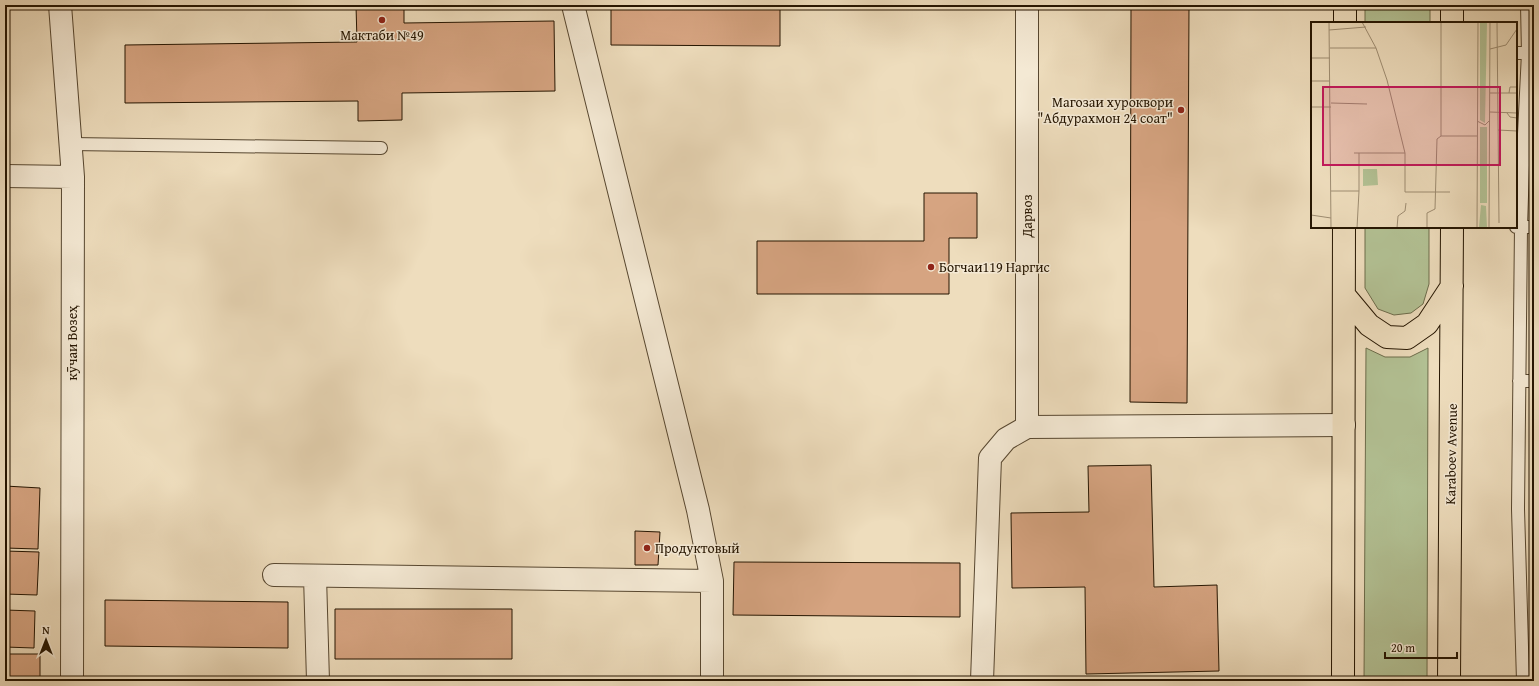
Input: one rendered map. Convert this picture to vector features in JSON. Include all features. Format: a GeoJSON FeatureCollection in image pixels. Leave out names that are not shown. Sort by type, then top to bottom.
{"type":"FeatureCollection","features":[{"type":"Feature","properties":{"kind":"highway"},"geometry":{"type":"LineString","coordinates":[[1344,22],[1345,5]]}},
{"type":"Feature","properties":{"kind":"highway"},"geometry":{"type":"LineString","coordinates":[[1452,5],[1452,22]]}},
{"type":"Feature","properties":{"kind":"highway"},"geometry":{"type":"LineString","coordinates":[[1344,228],[1344,681]]}},
{"type":"Feature","properties":{"kind":"highway","name":"Karaboev Avenue"},"geometry":{"type":"LineString","coordinates":[[1449,681],[1452,228]]}},
{"type":"Feature","properties":{"kind":"highway"},"geometry":{"type":"LineString","coordinates":[[1344,295],[1368,325],[1387,336],[1407,338],[1427,324],[1452,286]]}},
{"type":"Feature","properties":{"kind":"street","name":"кӯчаи Возеҳ"},"geometry":{"type":"LineString","coordinates":[[60,5],[73,177],[72,681]]}},
{"type":"Feature","properties":{"kind":"street"},"geometry":{"type":"LineString","coordinates":[[573,5],[698,510],[712,581],[712,681]]}},
{"type":"Feature","properties":{"kind":"street","name":"Дарвоз"},"geometry":{"type":"LineString","coordinates":[[1027,5],[1027,427]]}},
{"type":"Feature","properties":{"kind":"street"},"geometry":{"type":"LineString","coordinates":[[5,176],[73,177]]}},
{"type":"Feature","properties":{"kind":"street"},"geometry":{"type":"LineString","coordinates":[[982,681],[990,458],[1006,439],[1027,427],[1344,425]]}},
{"type":"Feature","properties":{"kind":"street"},"geometry":{"type":"LineString","coordinates":[[274,575],[712,581]]}},
{"type":"Feature","properties":{"kind":"street"},"geometry":{"type":"LineString","coordinates":[[315,576],[318,681]]}},
{"type":"Feature","properties":{"kind":"lane"},"geometry":{"type":"LineString","coordinates":[[1523,681],[1518,509],[1519,227],[1524,134],[1531,52],[1528,5]]}},
{"type":"Feature","properties":{"kind":"lane"},"geometry":{"type":"LineString","coordinates":[[1517,53],[1531,52]]}},
{"type":"Feature","properties":{"kind":"lane"},"geometry":{"type":"LineString","coordinates":[[70,144],[381,148]]}},
{"type":"Feature","properties":{"kind":"lane"},"geometry":{"type":"LineString","coordinates":[[1519,227],[1534,227]]}},
{"type":"Feature","properties":{"kind":"lane"},"geometry":{"type":"LineString","coordinates":[[1519,382],[1534,381]]}},
{"type":"Feature","properties":{"kind":"green space"},"geometry":{"type":"Polygon","coordinates":[[[1365,5],[1430,5],[1430,22],[1365,22],[1365,5]]]}},
{"type":"Feature","properties":{"kind":"green space"},"geometry":{"type":"Polygon","coordinates":[[[1365,228],[1429,228],[1429,284],[1423,304],[1411,313],[1394,315],[1378,309],[1365,288],[1365,228]]]}},
{"type":"Feature","properties":{"kind":"green space"},"geometry":{"type":"Polygon","coordinates":[[[1366,348],[1385,357],[1410,357],[1428,348],[1427,681],[1364,681],[1366,348]]]}},
{"type":"Feature","properties":{"kind":"building"},"geometry":{"type":"Polygon","coordinates":[[[356,5],[404,5],[404,23],[554,21],[555,91],[402,93],[402,120],[358,121],[358,101],[125,103],[125,45],[357,42],[356,5]]]}},
{"type":"Feature","properties":{"kind":"building"},"geometry":{"type":"Polygon","coordinates":[[[611,5],[780,5],[780,46],[611,45],[611,5]]]}},
{"type":"Feature","properties":{"kind":"building"},"geometry":{"type":"Polygon","coordinates":[[[1131,7],[1189,7],[1187,403],[1130,402],[1131,7]]]}},
{"type":"Feature","properties":{"kind":"building"},"geometry":{"type":"Polygon","coordinates":[[[924,193],[977,193],[977,238],[949,238],[949,294],[757,294],[757,241],[924,241],[924,193]]]}},
{"type":"Feature","properties":{"kind":"building"},"geometry":{"type":"Polygon","coordinates":[[[1151,465],[1154,587],[1217,585],[1219,671],[1086,674],[1085,587],[1012,588],[1011,513],[1089,512],[1088,466],[1151,465]]]}},
{"type":"Feature","properties":{"kind":"building"},"geometry":{"type":"Polygon","coordinates":[[[5,486],[40,488],[38,549],[5,548],[5,486]]]}},
{"type":"Feature","properties":{"kind":"building","name":"Продуктовый"},"geometry":{"type":"Polygon","coordinates":[[[635,531],[660,532],[658,565],[635,565],[635,531]]]}},
{"type":"Feature","properties":{"kind":"building"},"geometry":{"type":"Polygon","coordinates":[[[5,551],[39,552],[37,595],[5,594],[5,551]]]}},
{"type":"Feature","properties":{"kind":"building"},"geometry":{"type":"Polygon","coordinates":[[[734,562],[960,563],[960,617],[733,615],[734,562]]]}},
{"type":"Feature","properties":{"kind":"building"},"geometry":{"type":"Polygon","coordinates":[[[105,600],[288,602],[288,648],[105,646],[105,600]]]}},
{"type":"Feature","properties":{"kind":"building"},"geometry":{"type":"Polygon","coordinates":[[[335,609],[512,609],[512,659],[335,659],[335,609]]]}},
{"type":"Feature","properties":{"kind":"building"},"geometry":{"type":"Polygon","coordinates":[[[5,610],[35,611],[34,648],[5,647],[5,610]]]}},
{"type":"Feature","properties":{"kind":"building"},"geometry":{"type":"Polygon","coordinates":[[[5,654],[40,654],[40,681],[5,681],[5,654]]]}},
{"type":"Feature","properties":{"kind":"place","name":"Мактаби №49"},"geometry":{"type":"Point","coordinates":[382,20]}},
{"type":"Feature","properties":{"kind":"place","name":"Магозаи хуроквори \"Абдурахмон 24 соат\""},"geometry":{"type":"Point","coordinates":[1181,110]}},
{"type":"Feature","properties":{"kind":"place","name":"Богчаи119 Наргис"},"geometry":{"type":"Point","coordinates":[931,267]}},
{"type":"Feature","properties":{"kind":"place","name":"Продуктовый"},"geometry":{"type":"Point","coordinates":[647,548]}}]}
